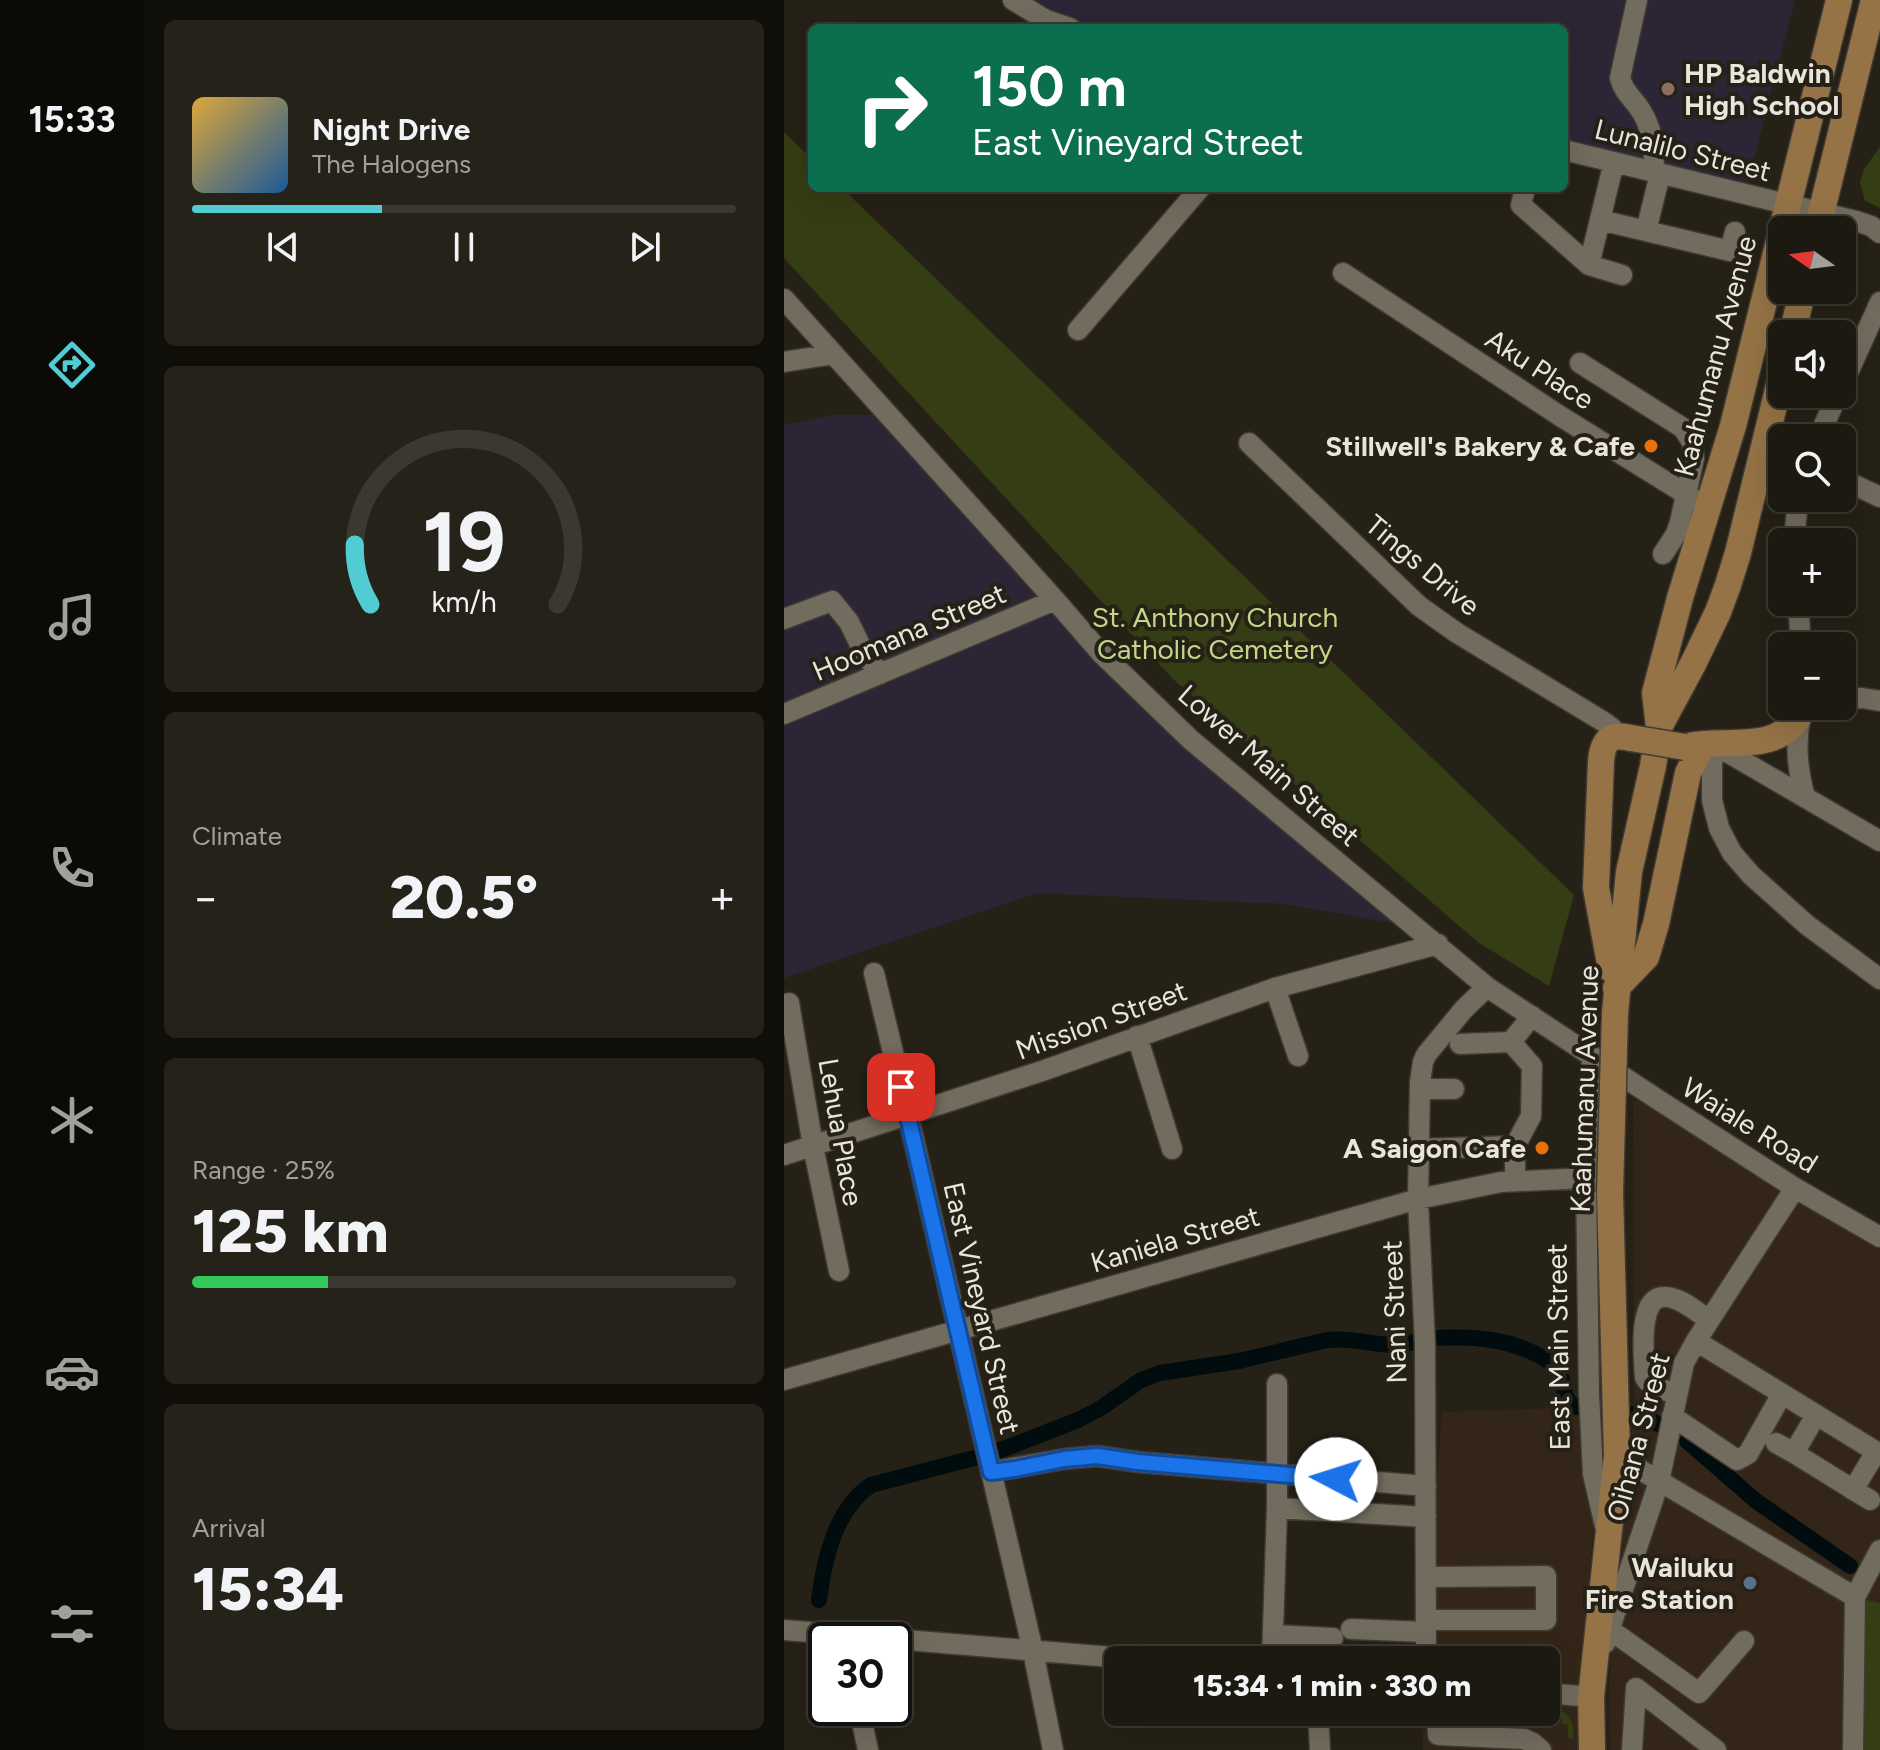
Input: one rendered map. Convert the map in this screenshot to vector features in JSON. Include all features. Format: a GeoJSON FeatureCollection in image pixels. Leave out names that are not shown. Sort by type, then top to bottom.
{"type":"FeatureCollection","features":[{"type":"Feature","properties":{"kind":"main road","name":"Kaahumanu Avenue"},"geometry":{"type":"LineString","coordinates":[[1617,1456],[1610,1193],[1616,1001],[1629,872],[1659,727],[1655,693],[1680,598],[1698,498],[1733,426],[1839,0]]}},
{"type":"Feature","properties":{"kind":"main road"},"geometry":{"type":"LineString","coordinates":[[1820,216],[1874,0]]}},
{"type":"Feature","properties":{"kind":"main road","name":"Kaahumanu Avenue"},"geometry":{"type":"LineString","coordinates":[[1659,727],[1718,612],[1738,553],[1773,408]]}},
{"type":"Feature","properties":{"kind":"main road"},"geometry":{"type":"LineString","coordinates":[[1698,498],[1740,496],[1755,482]]}},
{"type":"Feature","properties":{"kind":"main road"},"geometry":{"type":"LineString","coordinates":[[1698,498],[1728,524],[1735,534],[1738,553]]}},
{"type":"Feature","properties":{"kind":"main road"},"geometry":{"type":"LineString","coordinates":[[1616,1001],[1596,888],[1602,752],[1607,741],[1624,736],[1701,745],[1756,742],[1781,736],[1796,720]]}},
{"type":"Feature","properties":{"kind":"main road"},"geometry":{"type":"LineString","coordinates":[[1616,1001],[1646,957],[1656,924],[1688,773],[1701,745]]}},
{"type":"Feature","properties":{"kind":"main road","name":"East Main Street"},"geometry":{"type":"LineString","coordinates":[[1592,1750],[1592,1687],[1617,1456]]}},
{"type":"Feature","properties":{"kind":"street"},"geometry":{"type":"LineString","coordinates":[[1013,0],[1058,24]]}},
{"type":"Feature","properties":{"kind":"street"},"geometry":{"type":"LineString","coordinates":[[1637,0],[1620,78],[1624,91],[1649,126],[1655,155],[1657,173],[1646,231]]}},
{"type":"Feature","properties":{"kind":"street","name":"Lunalilo Street"},"geometry":{"type":"LineString","coordinates":[[1568,151],[1788,204],[1810,216]]}},
{"type":"Feature","properties":{"kind":"street"},"geometry":{"type":"LineString","coordinates":[[1589,265],[1614,162]]}},
{"type":"Feature","properties":{"kind":"street"},"geometry":{"type":"LineString","coordinates":[[1078,330],[1197,192]]}},
{"type":"Feature","properties":{"kind":"street"},"geometry":{"type":"LineString","coordinates":[[1523,196],[1589,265],[1622,275]]}},
{"type":"Feature","properties":{"kind":"street"},"geometry":{"type":"LineString","coordinates":[[1600,220],[1646,231],[1691,233],[1730,251],[1735,232]]}},
{"type":"Feature","properties":{"kind":"street","name":"Lunalilo Street"},"geometry":{"type":"LineString","coordinates":[[1856,225],[1871,226],[1880,233]]}},
{"type":"Feature","properties":{"kind":"street","name":"Aku Place"},"geometry":{"type":"LineString","coordinates":[[1343,273],[1560,416],[1698,498]]}},
{"type":"Feature","properties":{"kind":"street","name":"Lower Main Street"},"geometry":{"type":"LineString","coordinates":[[784,299],[1101,653],[1191,740],[1487,987],[1592,1056]]}},
{"type":"Feature","properties":{"kind":"street"},"geometry":{"type":"LineString","coordinates":[[1856,355],[1880,302]]}},
{"type":"Feature","properties":{"kind":"street"},"geometry":{"type":"LineString","coordinates":[[784,362],[834,354]]}},
{"type":"Feature","properties":{"kind":"street"},"geometry":{"type":"LineString","coordinates":[[1580,363],[1683,428],[1693,446],[1698,498],[1663,554]]}},
{"type":"Feature","properties":{"kind":"street"},"geometry":{"type":"LineString","coordinates":[[1693,446],[1733,426]]}},
{"type":"Feature","properties":{"kind":"street","name":"Tings Drive"},"geometry":{"type":"LineString","coordinates":[[1249,443],[1419,606],[1457,633],[1624,736]]}},
{"type":"Feature","properties":{"kind":"street"},"geometry":{"type":"LineString","coordinates":[[1856,486],[1880,497]]}},
{"type":"Feature","properties":{"kind":"street","name":"Hoomana Street"},"geometry":{"type":"LineString","coordinates":[[784,714],[1055,600]]}},
{"type":"Feature","properties":{"kind":"street"},"geometry":{"type":"LineString","coordinates":[[784,619],[832,601],[849,622],[864,653],[880,674]]}},
{"type":"Feature","properties":{"kind":"street"},"geometry":{"type":"LineString","coordinates":[[1856,698],[1880,701]]}},
{"type":"Feature","properties":{"kind":"street"},"geometry":{"type":"LineString","coordinates":[[1801,720],[1798,769],[1805,797]]}},
{"type":"Feature","properties":{"kind":"street"},"geometry":{"type":"LineString","coordinates":[[1701,745],[1805,797],[1880,841]]}},
{"type":"Feature","properties":{"kind":"street"},"geometry":{"type":"LineString","coordinates":[[1701,745],[1712,764],[1712,800],[1719,828],[1732,853],[1751,875],[1807,925],[1880,979]]}},
{"type":"Feature","properties":{"kind":"street","name":"Mission Street"},"geometry":{"type":"LineString","coordinates":[[784,1155],[1045,1070],[1275,988],[1438,944]]}},
{"type":"Feature","properties":{"kind":"street","name":"East Vineyard Street"},"geometry":{"type":"LineString","coordinates":[[874,973],[1033,1651],[1053,1750]]}},
{"type":"Feature","properties":{"kind":"street","name":"Nani Street"},"geometry":{"type":"LineString","coordinates":[[1426,1646],[1425,1339],[1418,1199],[1420,1089],[1423,1062],[1428,1051],[1487,987]]}},
{"type":"Feature","properties":{"kind":"street"},"geometry":{"type":"LineString","coordinates":[[1275,988],[1298,1056]]}},
{"type":"Feature","properties":{"kind":"street","name":"Lehua Place"},"geometry":{"type":"LineString","coordinates":[[789,1003],[813,1146],[839,1271]]}},
{"type":"Feature","properties":{"kind":"street"},"geometry":{"type":"LineString","coordinates":[[1460,1044],[1511,1042],[1532,1016]]}},
{"type":"Feature","properties":{"kind":"street"},"geometry":{"type":"LineString","coordinates":[[1137,1036],[1172,1149]]}},
{"type":"Feature","properties":{"kind":"street"},"geometry":{"type":"LineString","coordinates":[[1511,1042],[1532,1066],[1531,1116],[1515,1146],[1515,1181]]}},
{"type":"Feature","properties":{"kind":"street","name":"East Main Street"},"geometry":{"type":"LineString","coordinates":[[1592,1056],[1586,1178],[1589,1394],[1593,1474],[1608,1540]]}},
{"type":"Feature","properties":{"kind":"street","name":"Waiale Road"},"geometry":{"type":"LineString","coordinates":[[1592,1056],[1795,1188],[1880,1237]]}},
{"type":"Feature","properties":{"kind":"street"},"geometry":{"type":"LineString","coordinates":[[1420,1089],[1454,1089]]}},
{"type":"Feature","properties":{"kind":"street"},"geometry":{"type":"LineString","coordinates":[[1419,1149],[1515,1146]]}},
{"type":"Feature","properties":{"kind":"street","name":"Kaniela Street"},"geometry":{"type":"LineString","coordinates":[[784,1380],[1418,1199],[1501,1182],[1586,1178]]}},
{"type":"Feature","properties":{"kind":"street","name":"Oihana Street"},"geometry":{"type":"LineString","coordinates":[[1592,1687],[1659,1482],[1684,1363],[1795,1188]]}},
{"type":"Feature","properties":{"kind":"street"},"geometry":{"type":"LineString","coordinates":[[1677,1394],[1653,1386],[1645,1377],[1644,1327],[1648,1309],[1653,1301],[1667,1296],[1709,1320]]}},
{"type":"Feature","properties":{"kind":"street"},"geometry":{"type":"LineString","coordinates":[[1696,1341],[1878,1453],[1862,1495],[1785,1448],[1816,1415]]}},
{"type":"Feature","properties":{"kind":"street"},"geometry":{"type":"LineString","coordinates":[[1273,1646],[1277,1384]]}},
{"type":"Feature","properties":{"kind":"street"},"geometry":{"type":"LineString","coordinates":[[1672,1416],[1737,1460],[1748,1454],[1782,1394]]}},
{"type":"Feature","properties":{"kind":"street"},"geometry":{"type":"LineString","coordinates":[[991,1472],[1097,1456],[1426,1486]]}},
{"type":"Feature","properties":{"kind":"street"},"geometry":{"type":"LineString","coordinates":[[1617,1456],[1855,1597]]}},
{"type":"Feature","properties":{"kind":"street"},"geometry":{"type":"LineString","coordinates":[[1277,1508],[1426,1517]]}},
{"type":"Feature","properties":{"kind":"street"},"geometry":{"type":"LineString","coordinates":[[1853,1750],[1855,1597],[1880,1550]]}},
{"type":"Feature","properties":{"kind":"street"},"geometry":{"type":"LineString","coordinates":[[1273,1635],[1342,1634],[1546,1620],[1546,1576],[1426,1577]]}},
{"type":"Feature","properties":{"kind":"street"},"geometry":{"type":"LineString","coordinates":[[1609,1629],[1699,1693],[1744,1641]]}},
{"type":"Feature","properties":{"kind":"street"},"geometry":{"type":"LineString","coordinates":[[784,1630],[808,1632]]}},
{"type":"Feature","properties":{"kind":"street"},"geometry":{"type":"LineString","coordinates":[[912,1642],[1104,1657]]}},
{"type":"Feature","properties":{"kind":"street"},"geometry":{"type":"LineString","coordinates":[[1560,1691],[1592,1687]]}},
{"type":"Feature","properties":{"kind":"street"},"geometry":{"type":"LineString","coordinates":[[1632,1750],[1636,1688],[1716,1750]]}},
{"type":"Feature","properties":{"kind":"street"},"geometry":{"type":"LineString","coordinates":[[863,1726],[868,1750]]}},
{"type":"Feature","properties":{"kind":"street"},"geometry":{"type":"LineString","coordinates":[[1319,1726],[1320,1750]]}},
{"type":"Feature","properties":{"kind":"street"},"geometry":{"type":"LineString","coordinates":[[1438,1726],[1438,1735],[1524,1739],[1541,1750]]}},
{"type":"Feature","properties":{"kind":"shaded area","name":"HP Baldwin High School"},"geometry":{"type":"Polygon","coordinates":[[[1013,0],[1795,0],[1745,194],[1568,151],[1568,24],[1062,24],[1013,0]]]}},
{"type":"Feature","properties":{"kind":"shaded area"},"geometry":{"type":"Polygon","coordinates":[[[834,415],[883,415],[1099,654],[1397,924],[1285,904],[1037,893],[784,978],[784,425],[834,415]]]}},
{"type":"Feature","properties":{"kind":"shaded area"},"geometry":{"type":"Polygon","coordinates":[[[1633,1100],[1648,1106],[1880,1248],[1880,1603],[1855,1597],[1853,1750],[1610,1750],[1609,1680],[1634,1408],[1633,1100]]]}},
{"type":"Feature","properties":{"kind":"shaded area"},"geometry":{"type":"Polygon","coordinates":[[[1593,1407],[1600,1459],[1580,1675],[1581,1750],[1423,1750],[1422,1726],[1560,1726],[1560,1646],[1425,1646],[1442,1412],[1593,1407]]]}},
{"type":"Feature","properties":{"kind":"green space","name":"St. Anthony Church Catholic Cemetery"},"geometry":{"type":"Polygon","coordinates":[[[784,132],[808,155],[808,192],[846,192],[1574,895],[1549,986],[1479,943],[1173,679],[784,258],[784,132]]]}},
{"type":"Feature","properties":{"kind":"green space"},"geometry":{"type":"Polygon","coordinates":[[[1880,147],[1880,208],[1865,201],[1860,182],[1864,169],[1880,147]]]}},
{"type":"Feature","properties":{"kind":"green space"},"geometry":{"type":"Polygon","coordinates":[[[1855,1597],[1880,1603],[1880,1750],[1853,1750],[1855,1597]]]}},
{"type":"Feature","properties":{"kind":"green space"},"geometry":{"type":"Polygon","coordinates":[[[1560,1710],[1571,1720],[1574,1739],[1568,1738],[1568,1725],[1562,1724],[1560,1710]]]}},
{"type":"Feature","properties":{"kind":"waterway"},"geometry":{"type":"LineString","coordinates":[[993,1453],[1078,1420],[1141,1380],[1160,1373],[1239,1361],[1327,1340],[1395,1345],[1432,1338],[1465,1337],[1507,1343],[1554,1365],[1562,1379],[1566,1398],[1576,1407]]}},
{"type":"Feature","properties":{"kind":"waterway"},"geometry":{"type":"LineString","coordinates":[[1634,1414],[1663,1426]]}},
{"type":"Feature","properties":{"kind":"waterway"},"geometry":{"type":"LineString","coordinates":[[1687,1441],[1756,1501],[1850,1566]]}},
{"type":"Feature","properties":{"kind":"waterway"},"geometry":{"type":"LineString","coordinates":[[819,1600],[833,1536],[848,1507],[859,1495],[871,1485],[974,1458]]}},
{"type":"Feature","properties":{"kind":"place","name":"HP Baldwin High School"},"geometry":{"type":"Point","coordinates":[1668,89]}},
{"type":"Feature","properties":{"kind":"place","name":"Stillwell's Bakery & Cafe"},"geometry":{"type":"Point","coordinates":[1651,446]}},
{"type":"Feature","properties":{"kind":"place","name":"A Saigon Cafe"},"geometry":{"type":"Point","coordinates":[1542,1148]}},
{"type":"Feature","properties":{"kind":"place","name":"Wailuku Fire Station"},"geometry":{"type":"Point","coordinates":[1750,1583]}},
{"type":"Feature","properties":{"kind":"route"},"geometry":{"type":"LineString","coordinates":[[901,1087],[991,1472],[1097,1456],[1336,1479]]}}]}
